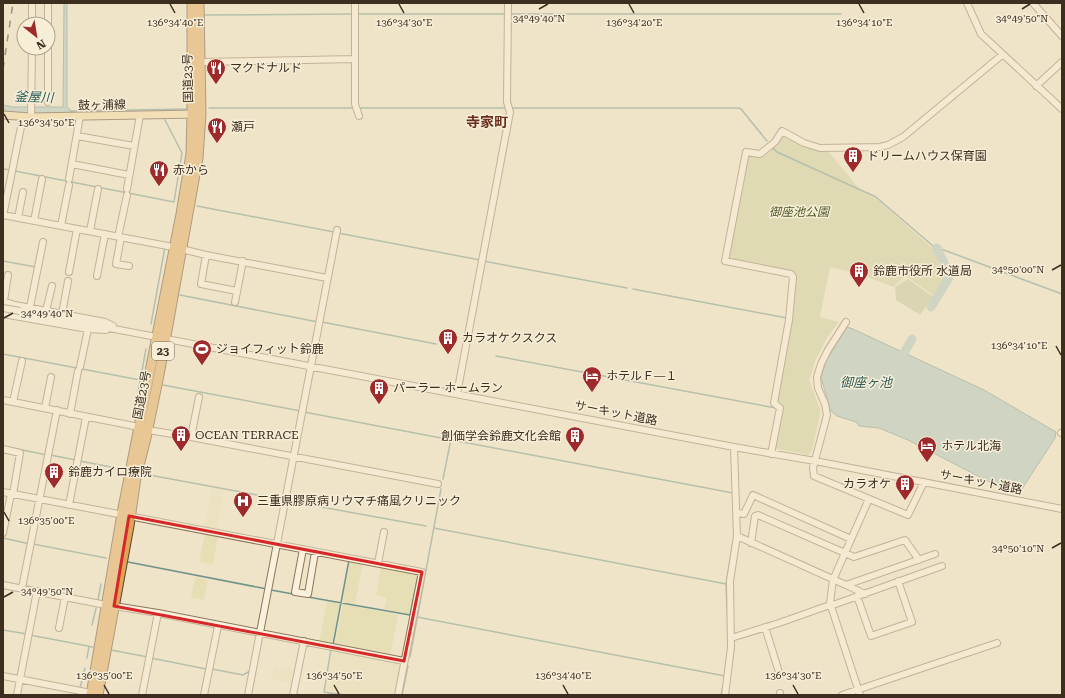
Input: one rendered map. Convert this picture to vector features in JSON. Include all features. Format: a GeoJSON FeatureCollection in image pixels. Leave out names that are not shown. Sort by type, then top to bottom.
{"type":"FeatureCollection","features":[{"type":"Feature","properties":{"kind":"highway","name":"国道23号"},"geometry":{"type":"LineString","coordinates":[[192,3],[197,114]]}},
{"type":"Feature","properties":{"kind":"highway","name":"国道23号"},"geometry":{"type":"LineString","coordinates":[[91,694],[110,605],[125,515],[161,338],[171,246],[191,154],[197,114],[200,62],[199,3]]}},
{"type":"Feature","properties":{"kind":"main road","name":"鼓ヶ浦線"},"geometry":{"type":"LineString","coordinates":[[3,115],[23,117],[197,114]]}},
{"type":"Feature","properties":{"kind":"street"},"geometry":{"type":"LineString","coordinates":[[32,3],[32,16]]}},
{"type":"Feature","properties":{"kind":"street"},"geometry":{"type":"LineString","coordinates":[[48,3],[48,16]]}},
{"type":"Feature","properties":{"kind":"street"},"geometry":{"type":"LineString","coordinates":[[355,3],[357,110]]}},
{"type":"Feature","properties":{"kind":"street"},"geometry":{"type":"LineString","coordinates":[[457,394],[508,120],[508,3]]}},
{"type":"Feature","properties":{"kind":"street"},"geometry":{"type":"LineString","coordinates":[[967,3],[981,34],[1062,110]]}},
{"type":"Feature","properties":{"kind":"street"},"geometry":{"type":"LineString","coordinates":[[1033,3],[1062,36]]}},
{"type":"Feature","properties":{"kind":"street"},"geometry":{"type":"LineString","coordinates":[[771,454],[780,408],[774,404],[789,320],[792,277],[791,274],[726,261],[746,152],[760,154],[775,142],[782,131],[804,143],[820,148],[880,147],[888,145],[903,137],[1002,55]]}},
{"type":"Feature","properties":{"kind":"street"},"geometry":{"type":"LineString","coordinates":[[31,116],[32,56]]}},
{"type":"Feature","properties":{"kind":"street"},"geometry":{"type":"LineString","coordinates":[[48,56],[48,102]]}},
{"type":"Feature","properties":{"kind":"street"},"geometry":{"type":"LineString","coordinates":[[200,62],[355,59]]}},
{"type":"Feature","properties":{"kind":"street"},"geometry":{"type":"LineString","coordinates":[[1036,86],[1062,62]]}},
{"type":"Feature","properties":{"kind":"street"},"geometry":{"type":"LineString","coordinates":[[129,266],[116,264],[129,175],[140,115]]}},
{"type":"Feature","properties":{"kind":"street"},"geometry":{"type":"LineString","coordinates":[[61,226],[80,116]]}},
{"type":"Feature","properties":{"kind":"street"},"geometry":{"type":"LineString","coordinates":[[23,117],[3,216],[171,246],[206,255],[327,278]]}},
{"type":"Feature","properties":{"kind":"street"},"geometry":{"type":"LineString","coordinates":[[77,136],[134,146]]}},
{"type":"Feature","properties":{"kind":"street"},"geometry":{"type":"LineString","coordinates":[[72,164],[129,175]]}},
{"type":"Feature","properties":{"kind":"street"},"geometry":{"type":"LineString","coordinates":[[34,221],[42,179]]}},
{"type":"Feature","properties":{"kind":"street"},"geometry":{"type":"LineString","coordinates":[[90,231],[98,189]]}},
{"type":"Feature","properties":{"kind":"street"},"geometry":{"type":"LineString","coordinates":[[18,218],[23,192]]}},
{"type":"Feature","properties":{"kind":"street"},"geometry":{"type":"LineString","coordinates":[[68,272],[77,229]]}},
{"type":"Feature","properties":{"kind":"street"},"geometry":{"type":"LineString","coordinates":[[248,695],[327,278],[337,233]]}},
{"type":"Feature","properties":{"kind":"street"},"geometry":{"type":"LineString","coordinates":[[97,276],[105,234]]}},
{"type":"Feature","properties":{"kind":"street"},"geometry":{"type":"LineString","coordinates":[[30,307],[43,242]]}},
{"type":"Feature","properties":{"kind":"street"},"geometry":{"type":"LineString","coordinates":[[206,255],[201,284],[237,291]]}},
{"type":"Feature","properties":{"kind":"street"},"geometry":{"type":"LineString","coordinates":[[235,302],[243,261]]}},
{"type":"Feature","properties":{"kind":"street"},"geometry":{"type":"LineString","coordinates":[[8,275],[3,301],[15,305],[105,322],[126,331]]}},
{"type":"Feature","properties":{"kind":"street"},"geometry":{"type":"LineString","coordinates":[[62,314],[68,281]]}},
{"type":"Feature","properties":{"kind":"street"},"geometry":{"type":"LineString","coordinates":[[46,311],[52,286]]}},
{"type":"Feature","properties":{"kind":"street"},"geometry":{"type":"LineString","coordinates":[[13,315],[15,305]]}},
{"type":"Feature","properties":{"kind":"street"},"geometry":{"type":"LineString","coordinates":[[3,308],[126,331]]}},
{"type":"Feature","properties":{"kind":"street"},"geometry":{"type":"LineString","coordinates":[[3,314],[88,329],[126,331]]}},
{"type":"Feature","properties":{"kind":"street"},"geometry":{"type":"LineString","coordinates":[[846,322],[828,350],[817,376],[818,388],[827,415],[813,468],[814,476],[908,515],[924,482]]}},
{"type":"Feature","properties":{"kind":"street"},"geometry":{"type":"LineString","coordinates":[[70,414],[88,329]]}},
{"type":"Feature","properties":{"kind":"street","name":"サーキット道路"},"geometry":{"type":"LineString","coordinates":[[126,331],[771,454],[815,460],[1062,509]]}},
{"type":"Feature","properties":{"kind":"street"},"geometry":{"type":"LineString","coordinates":[[13,402],[22,361]]}},
{"type":"Feature","properties":{"kind":"street"},"geometry":{"type":"LineString","coordinates":[[45,408],[51,377]]}},
{"type":"Feature","properties":{"kind":"street"},"geometry":{"type":"LineString","coordinates":[[192,437],[199,397]]}},
{"type":"Feature","properties":{"kind":"street"},"geometry":{"type":"LineString","coordinates":[[3,400],[438,484]]}},
{"type":"Feature","properties":{"kind":"street"},"geometry":{"type":"LineString","coordinates":[[22,588],[57,410]]}},
{"type":"Feature","properties":{"kind":"street"},"geometry":{"type":"LineString","coordinates":[[69,505],[86,417]]}},
{"type":"Feature","properties":{"kind":"street"},"geometry":{"type":"LineString","coordinates":[[725,695],[731,647],[730,581],[737,536],[734,447]]}},
{"type":"Feature","properties":{"kind":"street"},"geometry":{"type":"LineString","coordinates":[[3,449],[20,453],[3,534]]}},
{"type":"Feature","properties":{"kind":"street"},"geometry":{"type":"LineString","coordinates":[[3,492],[422,572],[398,695]]}},
{"type":"Feature","properties":{"kind":"street"},"geometry":{"type":"LineString","coordinates":[[737,513],[744,514],[753,495],[851,539]]}},
{"type":"Feature","properties":{"kind":"street"},"geometry":{"type":"LineString","coordinates":[[859,692],[830,605],[833,580],[869,499]]}},
{"type":"Feature","properties":{"kind":"street"},"geometry":{"type":"LineString","coordinates":[[751,543],[755,516],[758,515],[854,557],[905,540],[919,560]]}},
{"type":"Feature","properties":{"kind":"street"},"geometry":{"type":"LineString","coordinates":[[378,563],[384,532]]}},
{"type":"Feature","properties":{"kind":"street"},"geometry":{"type":"LineString","coordinates":[[737,536],[865,594]]}},
{"type":"Feature","properties":{"kind":"street"},"geometry":{"type":"LineString","coordinates":[[303,549],[295,592],[308,594],[315,552]]}},
{"type":"Feature","properties":{"kind":"street"},"geometry":{"type":"LineString","coordinates":[[846,585],[935,554]]}},
{"type":"Feature","properties":{"kind":"street"},"geometry":{"type":"LineString","coordinates":[[731,638],[865,594],[942,566]]}},
{"type":"Feature","properties":{"kind":"street"},"geometry":{"type":"LineString","coordinates":[[857,596],[871,636],[912,622],[898,581]]}},
{"type":"Feature","properties":{"kind":"street"},"geometry":{"type":"LineString","coordinates":[[3,585],[158,613],[218,626],[404,661]]}},
{"type":"Feature","properties":{"kind":"street"},"geometry":{"type":"LineString","coordinates":[[18,695],[37,592]]}},
{"type":"Feature","properties":{"kind":"street"},"geometry":{"type":"LineString","coordinates":[[59,628],[65,597]]}},
{"type":"Feature","properties":{"kind":"street"},"geometry":{"type":"LineString","coordinates":[[142,695],[158,613]]}},
{"type":"Feature","properties":{"kind":"street"},"geometry":{"type":"LineString","coordinates":[[204,695],[218,626]]}},
{"type":"Feature","properties":{"kind":"street"},"geometry":{"type":"LineString","coordinates":[[765,627],[778,669]]}},
{"type":"Feature","properties":{"kind":"street"},"geometry":{"type":"LineString","coordinates":[[294,695],[304,641]]}},
{"type":"Feature","properties":{"kind":"street"},"geometry":{"type":"LineString","coordinates":[[842,695],[859,692],[997,643]]}},
{"type":"Feature","properties":{"kind":"street"},"geometry":{"type":"LineString","coordinates":[[3,676],[91,694]]}},
{"type":"Feature","properties":{"kind":"street"},"geometry":{"type":"LineString","coordinates":[[62,695],[64,688]]}},
{"type":"Feature","properties":{"kind":"highlighted area"},"geometry":{"type":"Polygon","coordinates":[[[129,516],[422,572],[404,661],[114,606],[129,516]]]}},
{"type":"Feature","properties":{"kind":"shaded area"},"geometry":{"type":"Polygon","coordinates":[[[212,487],[224,490],[216,530],[204,527],[212,487]]]}},
{"type":"Feature","properties":{"kind":"shaded area"},"geometry":{"type":"Polygon","coordinates":[[[205,533],[218,536],[213,565],[199,562],[205,533]]]}},
{"type":"Feature","properties":{"kind":"shaded area"},"geometry":{"type":"Polygon","coordinates":[[[350,560],[363,563],[355,604],[342,602],[350,560]]]}},
{"type":"Feature","properties":{"kind":"shaded area"},"geometry":{"type":"Polygon","coordinates":[[[381,566],[417,575],[409,614],[384,609],[387,598],[376,595],[381,566]]]}},
{"type":"Feature","properties":{"kind":"shaded area"},"geometry":{"type":"Polygon","coordinates":[[[195,577],[208,580],[204,600],[191,598],[195,577]]]}},
{"type":"Feature","properties":{"kind":"shaded area"},"geometry":{"type":"Polygon","coordinates":[[[327,601],[340,604],[332,645],[319,643],[327,601]]]}},
{"type":"Feature","properties":{"kind":"shaded area"},"geometry":{"type":"Polygon","coordinates":[[[343,604],[398,615],[390,656],[335,645],[343,604]]]}},
{"type":"Feature","properties":{"kind":"shaded area"},"geometry":{"type":"Polygon","coordinates":[[[333,648],[399,661],[401,665],[395,695],[349,695],[325,691],[333,648]]]}},
{"type":"Feature","properties":{"kind":"shaded area"},"geometry":{"type":"Polygon","coordinates":[[[274,666],[297,670],[294,684],[271,679],[274,666]]]}},
{"type":"Feature","properties":{"kind":"green space","name":"御座池公園"},"geometry":{"type":"Polygon","coordinates":[[[782,135],[813,149],[828,151],[862,192],[877,199],[930,246],[937,249],[936,252],[949,276],[935,297],[906,276],[893,287],[862,275],[830,267],[820,317],[839,322],[828,336],[816,359],[809,380],[820,409],[820,414],[812,451],[808,455],[773,448],[782,407],[776,401],[795,277],[730,260],[728,257],[747,155],[758,157],[782,135]]]}},
{"type":"Feature","properties":{"kind":"green space"},"geometry":{"type":"Polygon","coordinates":[[[908,279],[933,297],[920,315],[896,300],[895,287],[908,279]]]}},
{"type":"Feature","properties":{"kind":"water"},"geometry":{"type":"Polygon","coordinates":[[[64,3],[67,3],[67,107],[76,115],[3,113],[3,105],[13,107],[63,107],[64,3]]]}},
{"type":"Feature","properties":{"kind":"water","name":"御座ヶ池"},"geometry":{"type":"Polygon","coordinates":[[[847,327],[984,390],[1056,432],[1055,438],[1020,492],[1005,490],[908,440],[879,428],[859,426],[856,422],[837,416],[831,411],[821,378],[826,361],[847,327]]]}},
{"type":"Feature","properties":{"kind":"waterway"},"geometry":{"type":"LineString","coordinates":[[205,15],[353,14]]}},
{"type":"Feature","properties":{"kind":"waterway"},"geometry":{"type":"LineString","coordinates":[[356,14],[507,14]]}},
{"type":"Feature","properties":{"kind":"waterway"},"geometry":{"type":"LineString","coordinates":[[510,14],[841,14]]}},
{"type":"Feature","properties":{"kind":"waterway"},"geometry":{"type":"LineString","coordinates":[[209,108],[355,108]]}},
{"type":"Feature","properties":{"kind":"waterway"},"geometry":{"type":"LineString","coordinates":[[359,108],[507,108]]}},
{"type":"Feature","properties":{"kind":"waterway"},"geometry":{"type":"LineString","coordinates":[[511,108],[739,108],[767,141]]}},
{"type":"Feature","properties":{"kind":"waterway"},"geometry":{"type":"LineString","coordinates":[[70,111],[187,109]]}},
{"type":"Feature","properties":{"kind":"waterway"},"geometry":{"type":"LineString","coordinates":[[15,171],[174,202],[182,153],[165,120]]}},
{"type":"Feature","properties":{"kind":"waterway"},"geometry":{"type":"LineString","coordinates":[[772,147],[777,152],[876,197],[933,246],[1062,294]]}},
{"type":"Feature","properties":{"kind":"waterway"},"geometry":{"type":"LineString","coordinates":[[3,169],[11,170]]}},
{"type":"Feature","properties":{"kind":"waterway"},"geometry":{"type":"LineString","coordinates":[[197,206],[334,232]]}},
{"type":"Feature","properties":{"kind":"waterway"},"geometry":{"type":"LineString","coordinates":[[338,233],[480,260]]}},
{"type":"Feature","properties":{"kind":"waterway"},"geometry":{"type":"LineString","coordinates":[[151,324],[165,247]]}},
{"type":"Feature","properties":{"kind":"waterway"},"geometry":{"type":"LineString","coordinates":[[931,307],[950,276],[937,248]]}},
{"type":"Feature","properties":{"kind":"waterway"},"geometry":{"type":"LineString","coordinates":[[3,261],[36,267]]}},
{"type":"Feature","properties":{"kind":"waterway"},"geometry":{"type":"LineString","coordinates":[[483,261],[627,288]]}},
{"type":"Feature","properties":{"kind":"waterway"},"geometry":{"type":"LineString","coordinates":[[633,289],[787,318]]}},
{"type":"Feature","properties":{"kind":"waterway"},"geometry":{"type":"LineString","coordinates":[[180,295],[318,322]]}},
{"type":"Feature","properties":{"kind":"waterway"},"geometry":{"type":"LineString","coordinates":[[322,322],[436,344]]}},
{"type":"Feature","properties":{"kind":"waterway"},"geometry":{"type":"LineString","coordinates":[[904,353],[912,339]]}},
{"type":"Feature","properties":{"kind":"waterway"},"geometry":{"type":"LineString","coordinates":[[138,392],[146,349]]}},
{"type":"Feature","properties":{"kind":"waterway"},"geometry":{"type":"LineString","coordinates":[[3,354],[140,380]]}},
{"type":"Feature","properties":{"kind":"waterway"},"geometry":{"type":"LineString","coordinates":[[496,356],[776,408]]}},
{"type":"Feature","properties":{"kind":"waterway"},"geometry":{"type":"LineString","coordinates":[[163,385],[301,411]]}},
{"type":"Feature","properties":{"kind":"waterway"},"geometry":{"type":"LineString","coordinates":[[304,412],[733,493]]}},
{"type":"Feature","properties":{"kind":"waterway"},"geometry":{"type":"LineString","coordinates":[[443,479],[451,439]]}},
{"type":"Feature","properties":{"kind":"waterway"},"geometry":{"type":"LineString","coordinates":[[13,448],[47,455]]}},
{"type":"Feature","properties":{"kind":"waterway"},"geometry":{"type":"LineString","coordinates":[[50,455],[76,460]]}},
{"type":"Feature","properties":{"kind":"waterway"},"geometry":{"type":"LineString","coordinates":[[80,461],[121,469]]}},
{"type":"Feature","properties":{"kind":"waterway"},"geometry":{"type":"LineString","coordinates":[[144,474],[284,500]]}},
{"type":"Feature","properties":{"kind":"waterway"},"geometry":{"type":"LineString","coordinates":[[410,657],[441,489]]}},
{"type":"Feature","properties":{"kind":"waterway"},"geometry":{"type":"LineString","coordinates":[[288,501],[426,526]]}},
{"type":"Feature","properties":{"kind":"waterway"},"geometry":{"type":"LineString","coordinates":[[434,528],[726,584]]}},
{"type":"Feature","properties":{"kind":"waterway"},"geometry":{"type":"LineString","coordinates":[[3,538],[30,544]]}},
{"type":"Feature","properties":{"kind":"waterway"},"geometry":{"type":"LineString","coordinates":[[728,626],[726,584],[733,542]]}},
{"type":"Feature","properties":{"kind":"waterway"},"geometry":{"type":"LineString","coordinates":[[33,544],[106,558]]}},
{"type":"Feature","properties":{"kind":"waterway"},"geometry":{"type":"LineString","coordinates":[[333,645],[349,560]]}},
{"type":"Feature","properties":{"kind":"waterway"},"geometry":{"type":"LineString","coordinates":[[128,562],[267,589]]}},
{"type":"Feature","properties":{"kind":"waterway"},"geometry":{"type":"LineString","coordinates":[[308,597],[410,615],[418,576]]}},
{"type":"Feature","properties":{"kind":"waterway"},"geometry":{"type":"LineString","coordinates":[[98,600],[101,584]]}},
{"type":"Feature","properties":{"kind":"waterway"},"geometry":{"type":"LineString","coordinates":[[271,590],[293,594]]}},
{"type":"Feature","properties":{"kind":"waterway"},"geometry":{"type":"LineString","coordinates":[[92,625],[96,608]]}},
{"type":"Feature","properties":{"kind":"waterway"},"geometry":{"type":"LineString","coordinates":[[417,617],[725,676]]}},
{"type":"Feature","properties":{"kind":"waterway"},"geometry":{"type":"LineString","coordinates":[[3,630],[27,634]]}},
{"type":"Feature","properties":{"kind":"waterway"},"geometry":{"type":"LineString","coordinates":[[30,635],[93,647]]}},
{"type":"Feature","properties":{"kind":"waterway"},"geometry":{"type":"LineString","coordinates":[[87,658],[89,646]]}},
{"type":"Feature","properties":{"kind":"waterway"},"geometry":{"type":"LineString","coordinates":[[331,649],[324,692],[343,695]]}},
{"type":"Feature","properties":{"kind":"waterway"},"geometry":{"type":"LineString","coordinates":[[111,650],[148,657]]}},
{"type":"Feature","properties":{"kind":"waterway"},"geometry":{"type":"LineString","coordinates":[[151,658],[206,669]]}},
{"type":"Feature","properties":{"kind":"waterway"},"geometry":{"type":"LineString","coordinates":[[402,695],[408,666]]}},
{"type":"Feature","properties":{"kind":"waterway"},"geometry":{"type":"LineString","coordinates":[[80,688],[85,668]]}},
{"type":"Feature","properties":{"kind":"waterway"},"geometry":{"type":"LineString","coordinates":[[212,669],[243,675],[250,671]]}},
{"type":"Feature","properties":{"kind":"waterway"},"geometry":{"type":"LineString","coordinates":[[721,695],[724,683]]}},
{"type":"Feature","properties":{"kind":"railway"},"geometry":{"type":"LineString","coordinates":[[3,69],[13,3]]}},
{"type":"Feature","properties":{"kind":"place","name":"マクドナルド"},"geometry":{"type":"Point","coordinates":[216,85]}},
{"type":"Feature","properties":{"kind":"place","name":"瀬戸"},"geometry":{"type":"Point","coordinates":[217,144]}},
{"type":"Feature","properties":{"kind":"place","name":"ドリームハウス保育園"},"geometry":{"type":"Point","coordinates":[853,173]}},
{"type":"Feature","properties":{"kind":"place","name":"赤から"},"geometry":{"type":"Point","coordinates":[159,187]}},
{"type":"Feature","properties":{"kind":"place","name":"鈴鹿市役所 水道局"},"geometry":{"type":"Point","coordinates":[859,288]}},
{"type":"Feature","properties":{"kind":"place","name":"カラオケクスクス"},"geometry":{"type":"Point","coordinates":[448,355]}},
{"type":"Feature","properties":{"kind":"place","name":"ジョイフィット鈴鹿"},"geometry":{"type":"Point","coordinates":[202,366]}},
{"type":"Feature","properties":{"kind":"place","name":"ホテルＦ―１"},"geometry":{"type":"Point","coordinates":[592,393]}},
{"type":"Feature","properties":{"kind":"place","name":"パーラー ホームラン"},"geometry":{"type":"Point","coordinates":[379,405]}},
{"type":"Feature","properties":{"kind":"place","name":"OCEAN TERRACE"},"geometry":{"type":"Point","coordinates":[181,452]}},
{"type":"Feature","properties":{"kind":"place","name":"創価学会鈴鹿文化会館"},"geometry":{"type":"Point","coordinates":[575,453]}},
{"type":"Feature","properties":{"kind":"place","name":"ホテル北海"},"geometry":{"type":"Point","coordinates":[927,463]}},
{"type":"Feature","properties":{"kind":"place","name":"鈴鹿カイロ療院"},"geometry":{"type":"Point","coordinates":[54,489]}},
{"type":"Feature","properties":{"kind":"place","name":"カラオケ"},"geometry":{"type":"Point","coordinates":[905,501]}},
{"type":"Feature","properties":{"kind":"place","name":"三重県膠原病リウマチ痛風クリニック"},"geometry":{"type":"Point","coordinates":[243,518]}},
{"type":"Feature","properties":{"kind":"district","name":"寺家町"},"geometry":{"type":"Point","coordinates":[487,122]}},
{"type":"Feature","properties":{"kind":"water label","name":"釜屋川"},"geometry":{"type":"Point","coordinates":[34,97]}}]}
